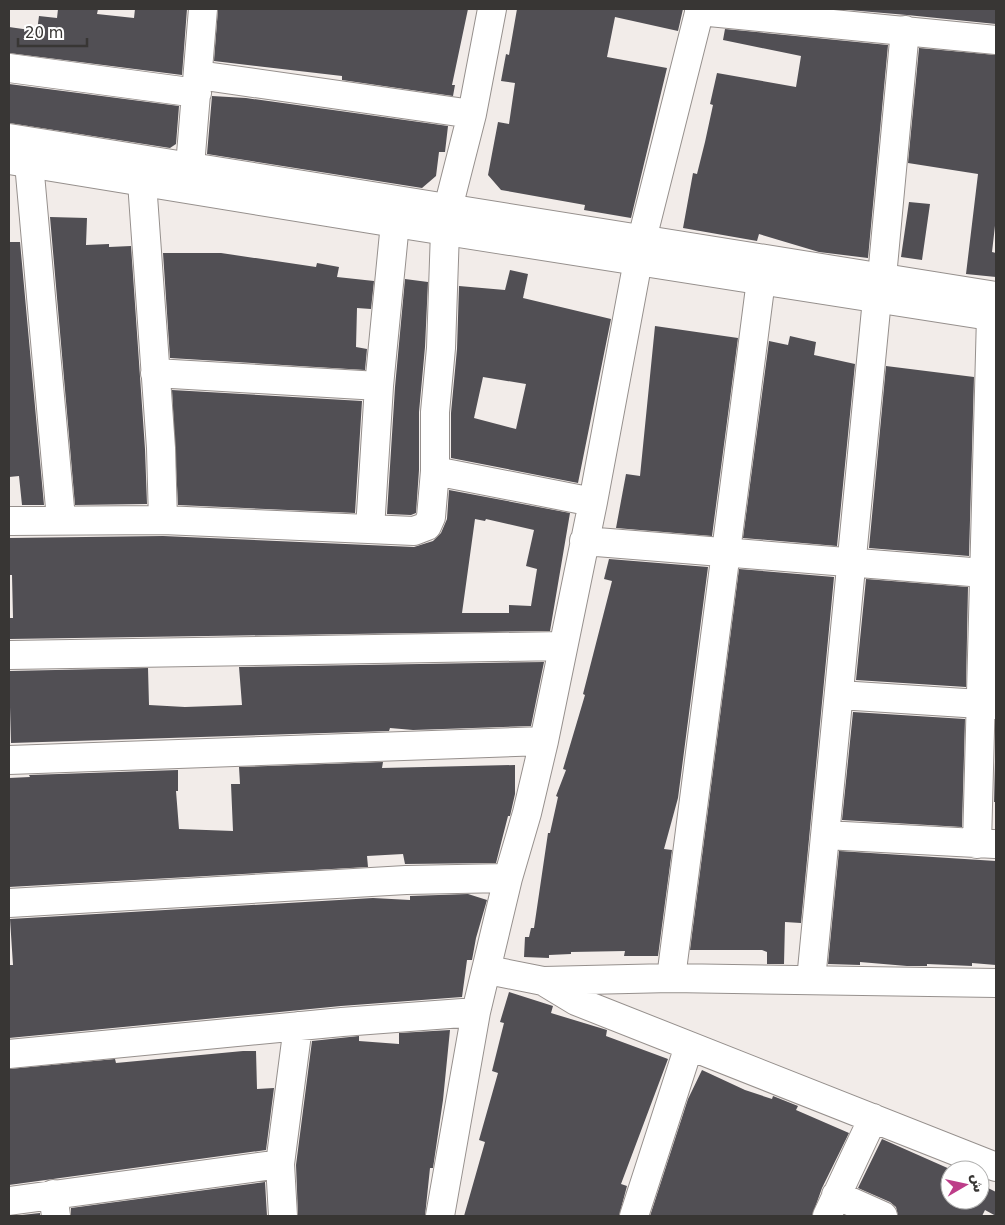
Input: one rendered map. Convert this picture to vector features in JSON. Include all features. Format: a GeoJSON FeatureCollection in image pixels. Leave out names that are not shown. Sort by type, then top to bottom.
{"type":"FeatureCollection","features":[{"type":"Feature","properties":{"kind":"street"},"geometry":{"type":"LineString","coordinates":[[190,166],[203,9]]}},
{"type":"Feature","properties":{"kind":"street"},"geometry":{"type":"LineString","coordinates":[[9,521],[62,519],[164,520],[414,531],[427,526],[430,517],[435,471],[435,412],[441,348],[446,219],[472,114],[492,9]]}},
{"type":"Feature","properties":{"kind":"street"},"geometry":{"type":"LineString","coordinates":[[440,1216],[476,1012],[488,970],[508,878],[527,813],[544,741],[593,502],[641,249],[699,10],[996,40]]}},
{"type":"Feature","properties":{"kind":"street"},"geometry":{"type":"LineString","coordinates":[[811,980],[905,30]]}},
{"type":"Feature","properties":{"kind":"street"},"geometry":{"type":"LineString","coordinates":[[9,68],[197,84],[472,114]]}},
{"type":"Feature","properties":{"kind":"street"},"geometry":{"type":"LineString","coordinates":[[9,138],[190,166],[446,219],[879,288],[995,310],[987,844],[825,835]]}},
{"type":"Feature","properties":{"kind":"street"},"geometry":{"type":"LineString","coordinates":[[62,519],[19,161],[395,223],[446,219]]}},
{"type":"Feature","properties":{"kind":"street"},"geometry":{"type":"LineString","coordinates":[[142,182],[164,520]]}},
{"type":"Feature","properties":{"kind":"street"},"geometry":{"type":"LineString","coordinates":[[370,529],[379,386],[395,223]]}},
{"type":"Feature","properties":{"kind":"street"},"geometry":{"type":"LineString","coordinates":[[641,249],[761,280],[879,288]]}},
{"type":"Feature","properties":{"kind":"street"},"geometry":{"type":"LineString","coordinates":[[671,978],[761,280]]}},
{"type":"Feature","properties":{"kind":"street"},"geometry":{"type":"LineString","coordinates":[[155,373],[379,386]]}},
{"type":"Feature","properties":{"kind":"street"},"geometry":{"type":"LineString","coordinates":[[435,471],[593,502]]}},
{"type":"Feature","properties":{"kind":"street"},"geometry":{"type":"LineString","coordinates":[[584,541],[990,574]]}},
{"type":"Feature","properties":{"kind":"street"},"geometry":{"type":"LineString","coordinates":[[9,655],[563,646]]}},
{"type":"Feature","properties":{"kind":"street"},"geometry":{"type":"LineString","coordinates":[[839,695],[989,705]]}},
{"type":"Feature","properties":{"kind":"street"},"geometry":{"type":"LineString","coordinates":[[9,760],[544,741]]}},
{"type":"Feature","properties":{"kind":"street"},"geometry":{"type":"LineString","coordinates":[[9,903],[346,883],[508,878]]}},
{"type":"Feature","properties":{"kind":"street"},"geometry":{"type":"LineString","coordinates":[[488,970],[543,982],[671,978],[996,983]]}},
{"type":"Feature","properties":{"kind":"street"},"geometry":{"type":"LineString","coordinates":[[543,982],[576,1001],[996,1167]]}},
{"type":"Feature","properties":{"kind":"street"},"geometry":{"type":"LineString","coordinates":[[9,1054],[298,1026],[476,1012]]}},
{"type":"Feature","properties":{"kind":"street"},"geometry":{"type":"LineString","coordinates":[[283,1216],[280,1164],[298,1026]]}},
{"type":"Feature","properties":{"kind":"street"},"geometry":{"type":"LineString","coordinates":[[634,1216],[689,1046]]}},
{"type":"Feature","properties":{"kind":"street"},"geometry":{"type":"LineString","coordinates":[[873,1118],[831,1206],[883,1216]]}},
{"type":"Feature","properties":{"kind":"street"},"geometry":{"type":"LineString","coordinates":[[9,1200],[55,1205],[146,1184],[280,1164]]}},
{"type":"Feature","properties":{"kind":"building"},"geometry":{"type":"Polygon","coordinates":[[[58,9],[98,9],[97,14],[134,18],[135,9],[187,9],[182,75],[9,53],[9,27],[37,31],[39,16],[57,18],[58,9]]]}},
{"type":"Feature","properties":{"kind":"building"},"geometry":{"type":"Polygon","coordinates":[[[218,9],[468,9],[452,85],[455,85],[453,96],[342,80],[342,76],[214,61],[218,9]]]}},
{"type":"Feature","properties":{"kind":"building"},"geometry":{"type":"Polygon","coordinates":[[[517,9],[683,9],[678,31],[615,17],[607,57],[667,68],[631,218],[584,210],[585,205],[501,190],[488,175],[498,122],[509,124],[515,83],[501,81],[506,54],[509,55],[517,9]]]}},
{"type":"Feature","properties":{"kind":"building"},"geometry":{"type":"Polygon","coordinates":[[[837,9],[996,9],[996,24],[907,15],[837,9]]]}},
{"type":"Feature","properties":{"kind":"building"},"geometry":{"type":"Polygon","coordinates":[[[725,29],[888,45],[868,258],[819,252],[759,234],[757,241],[683,228],[693,173],[697,174],[705,142],[713,105],[710,104],[717,73],[796,87],[801,56],[723,40],[725,29]]]}},
{"type":"Feature","properties":{"kind":"building"},"geometry":{"type":"Polygon","coordinates":[[[919,48],[996,55],[996,217],[992,252],[996,253],[996,277],[966,274],[978,174],[908,163],[919,48]]]}},
{"type":"Feature","properties":{"kind":"building"},"geometry":{"type":"Polygon","coordinates":[[[9,84],[179,106],[176,144],[170,148],[9,123],[9,84]]]}},
{"type":"Feature","properties":{"kind":"building"},"geometry":{"type":"Polygon","coordinates":[[[212,96],[246,98],[448,126],[445,152],[439,152],[436,176],[422,188],[207,154],[212,96]]]}},
{"type":"Feature","properties":{"kind":"building"},"geometry":{"type":"Polygon","coordinates":[[[909,202],[930,204],[922,260],[901,257],[909,202]]]}},
{"type":"Feature","properties":{"kind":"building"},"geometry":{"type":"Polygon","coordinates":[[[50,217],[87,218],[86,245],[109,244],[109,247],[131,246],[147,504],[75,505],[50,217]]]}},
{"type":"Feature","properties":{"kind":"building"},"geometry":{"type":"Polygon","coordinates":[[[9,242],[20,242],[44,505],[22,505],[19,476],[9,477],[9,242]]]}},
{"type":"Feature","properties":{"kind":"building"},"geometry":{"type":"Polygon","coordinates":[[[163,253],[221,253],[316,267],[317,263],[339,267],[337,277],[374,281],[371,309],[357,308],[356,347],[367,349],[365,370],[170,358],[163,253]]]}},
{"type":"Feature","properties":{"kind":"building"},"geometry":{"type":"Polygon","coordinates":[[[510,270],[528,274],[523,298],[611,319],[578,483],[451,458],[451,413],[457,349],[459,286],[505,290],[510,270]],[[483,377],[474,418],[516,429],[526,384],[483,377]]]}},
{"type":"Feature","properties":{"kind":"building"},"geometry":{"type":"Polygon","coordinates":[[[405,279],[428,282],[419,412],[419,470],[416,513],[411,515],[387,514],[395,387],[405,279]]]}},
{"type":"Feature","properties":{"kind":"building"},"geometry":{"type":"Polygon","coordinates":[[[655,326],[738,338],[712,536],[616,528],[626,474],[640,476],[655,326]]]}},
{"type":"Feature","properties":{"kind":"building"},"geometry":{"type":"Polygon","coordinates":[[[790,336],[816,342],[814,355],[855,364],[837,546],[743,538],[769,341],[788,345],[790,336]]]}},
{"type":"Feature","properties":{"kind":"building"},"geometry":{"type":"Polygon","coordinates":[[[886,366],[974,377],[969,556],[869,548],[886,366]]]}},
{"type":"Feature","properties":{"kind":"building"},"geometry":{"type":"Polygon","coordinates":[[[172,390],[362,401],[355,513],[178,505],[172,390]]]}},
{"type":"Feature","properties":{"kind":"building"},"geometry":{"type":"Polygon","coordinates":[[[449,490],[570,513],[550,631],[9,639],[9,618],[13,618],[12,575],[9,575],[9,538],[163,536],[414,547],[433,541],[441,533],[447,519],[449,490]],[[475,519],[462,613],[509,613],[509,605],[531,606],[537,569],[526,566],[534,530],[486,519],[485,521],[475,519]]]}},
{"type":"Feature","properties":{"kind":"building"},"geometry":{"type":"Polygon","coordinates":[[[609,559],[708,567],[678,798],[664,849],[672,850],[658,956],[624,956],[625,951],[571,952],[571,954],[549,955],[549,958],[524,957],[525,937],[529,937],[531,928],[534,928],[548,833],[550,833],[558,797],[556,796],[566,770],[563,769],[585,695],[583,694],[612,581],[604,579],[609,559]]]}},
{"type":"Feature","properties":{"kind":"building"},"geometry":{"type":"Polygon","coordinates":[[[739,569],[834,577],[801,923],[785,922],[784,964],[767,964],[767,952],[762,950],[690,950],[739,569]]]}},
{"type":"Feature","properties":{"kind":"building"},"geometry":{"type":"Polygon","coordinates":[[[866,579],[968,587],[966,687],[856,680],[866,579]]]}},
{"type":"Feature","properties":{"kind":"building"},"geometry":{"type":"Polygon","coordinates":[[[544,662],[531,726],[413,730],[390,728],[389,731],[11,743],[9,671],[148,668],[149,705],[185,707],[242,705],[239,667],[544,662]]]}},
{"type":"Feature","properties":{"kind":"building"},"geometry":{"type":"Polygon","coordinates":[[[853,712],[965,719],[962,827],[842,820],[853,712]]]}},
{"type":"Feature","properties":{"kind":"building"},"geometry":{"type":"Polygon","coordinates":[[[996,721],[996,802],[994,802],[996,721]]]}},
{"type":"Feature","properties":{"kind":"building"},"geometry":{"type":"Polygon","coordinates":[[[383,762],[382,768],[515,765],[515,794],[496,863],[405,864],[403,854],[367,856],[368,867],[9,887],[9,778],[30,777],[29,775],[178,770],[178,791],[176,791],[179,829],[233,831],[231,784],[240,784],[239,767],[383,762]]]}},
{"type":"Feature","properties":{"kind":"building"},"geometry":{"type":"Polygon","coordinates":[[[839,851],[996,861],[996,965],[972,963],[972,966],[927,964],[927,966],[907,966],[860,962],[860,965],[828,964],[839,851]]]}},
{"type":"Feature","properties":{"kind":"building"},"geometry":{"type":"Polygon","coordinates":[[[468,894],[487,900],[472,960],[467,960],[462,997],[341,1006],[9,1038],[9,965],[13,965],[10,919],[373,898],[410,900],[410,896],[468,894]]]}},
{"type":"Feature","properties":{"kind":"building"},"geometry":{"type":"Polygon","coordinates":[[[509,992],[553,1006],[551,1013],[607,1030],[606,1036],[668,1059],[621,1184],[627,1186],[619,1216],[464,1216],[485,1142],[479,1140],[498,1073],[492,1071],[504,1023],[500,1022],[509,992]]]}},
{"type":"Feature","properties":{"kind":"building"},"geometry":{"type":"Polygon","coordinates":[[[450,1030],[443,1100],[433,1168],[430,1168],[425,1216],[298,1216],[296,1165],[312,1041],[359,1036],[359,1041],[399,1044],[399,1033],[450,1030]]]}},
{"type":"Feature","properties":{"kind":"building"},"geometry":{"type":"Polygon","coordinates":[[[256,1051],[257,1089],[274,1088],[266,1150],[9,1185],[9,1069],[115,1059],[116,1063],[256,1051]]]}},
{"type":"Feature","properties":{"kind":"building"},"geometry":{"type":"Polygon","coordinates":[[[702,1070],[745,1090],[772,1099],[773,1096],[798,1106],[796,1110],[849,1133],[822,1188],[812,1216],[650,1216],[688,1099],[702,1070]]]}},
{"type":"Feature","properties":{"kind":"building"},"geometry":{"type":"Polygon","coordinates":[[[882,1139],[940,1165],[940,1210],[985,1210],[982,1216],[898,1216],[896,1207],[890,1202],[858,1188],[882,1139]]]}},
{"type":"Feature","properties":{"kind":"building"},"geometry":{"type":"Polygon","coordinates":[[[265,1182],[267,1216],[71,1216],[71,1208],[265,1182]]]}},
{"type":"Feature","properties":{"kind":"building"},"geometry":{"type":"Polygon","coordinates":[[[990,1189],[996,1192],[996,1216],[985,1210],[990,1210],[990,1189]]]}},
{"type":"Feature","properties":{"kind":"building"},"geometry":{"type":"Polygon","coordinates":[[[40,1213],[40,1216],[13,1216],[40,1213]]]}}]}
